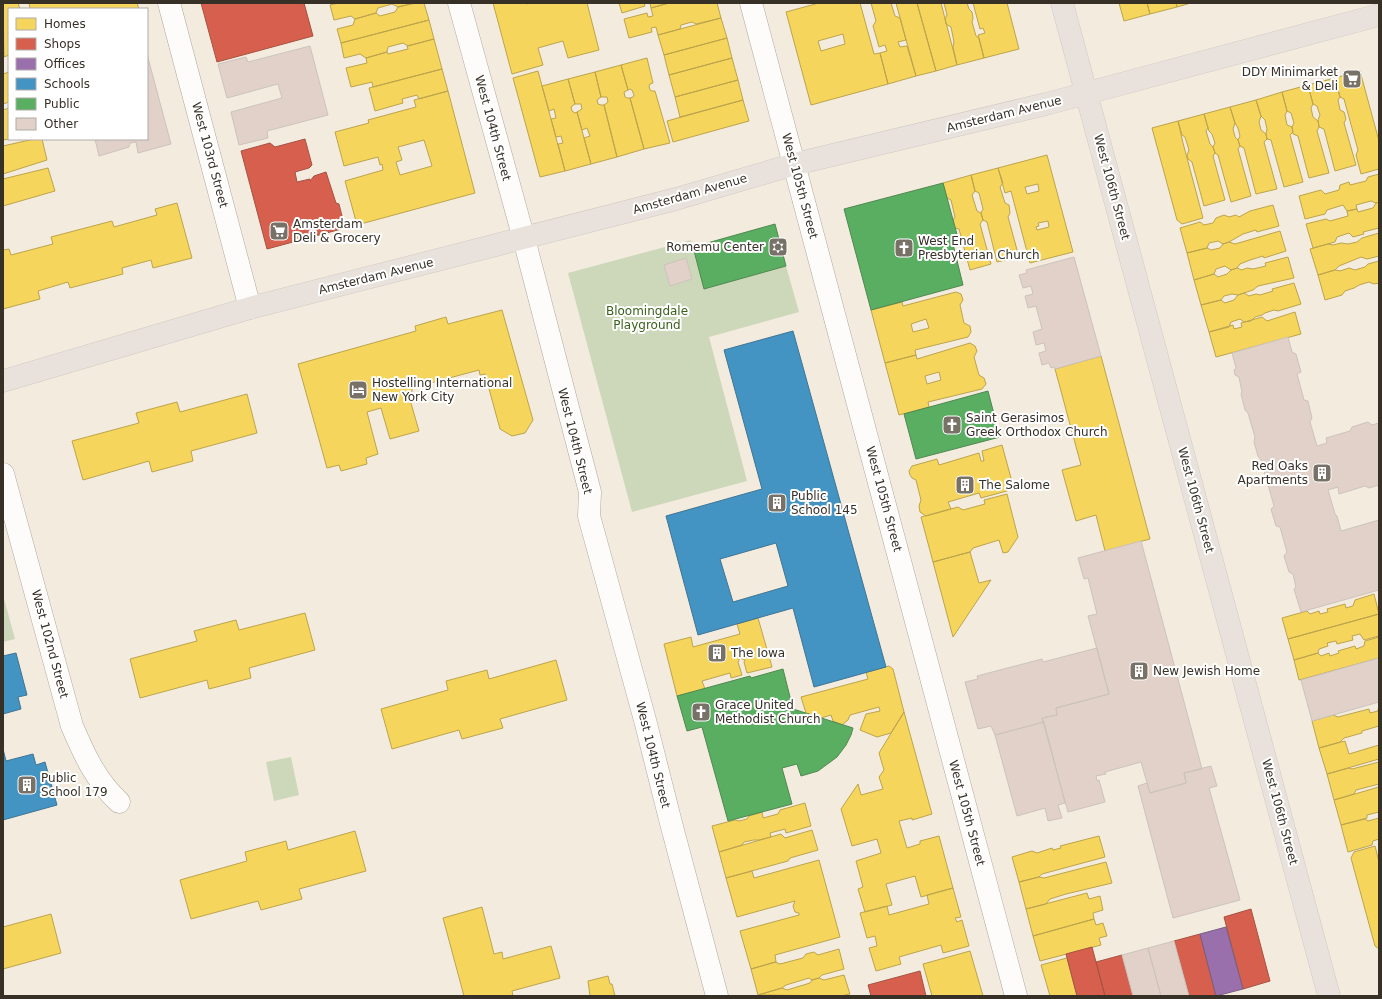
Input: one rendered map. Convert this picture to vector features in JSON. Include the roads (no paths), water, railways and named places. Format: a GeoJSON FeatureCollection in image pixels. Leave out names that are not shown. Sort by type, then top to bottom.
{"type":"FeatureCollection","features":[{"type":"Feature","properties":{"kind":"main road","name":"West 106th Street"},"geometry":{"type":"LineString","coordinates":[[1062,3],[1329,996]]}},
{"type":"Feature","properties":{"kind":"main road","name":"Amsterdam Avenue"},"geometry":{"type":"LineString","coordinates":[[3,381],[250,308],[676,199],[795,164],[1038,106],[1379,15]]}},
{"type":"Feature","properties":{"kind":"street","name":"West 103rd Street"},"geometry":{"type":"LineString","coordinates":[[169,3],[250,308]]}},
{"type":"Feature","properties":{"kind":"street","name":"West 104th Street"},"geometry":{"type":"LineString","coordinates":[[459,3],[524,238],[590,492],[589,516],[645,720],[670,823],[717,996]]}},
{"type":"Feature","properties":{"kind":"street","name":"West 105th Street"},"geometry":{"type":"LineString","coordinates":[[751,3],[1016,996]]}},
{"type":"Feature","properties":{"kind":"street"},"geometry":{"type":"LineString","coordinates":[[1377,3],[1379,10]]}},
{"type":"Feature","properties":{"kind":"street","name":"West 102nd Street"},"geometry":{"type":"LineString","coordinates":[[3,474],[72,726],[85,757],[109,793],[119,802]]}},
{"type":"Feature","properties":{"kind":"place","name":"DDY Minimarket & Deli"},"geometry":{"type":"Point","coordinates":[1352,79]}},
{"type":"Feature","properties":{"kind":"place","name":"Amsterdam Deli & Grocery"},"geometry":{"type":"Point","coordinates":[279,231]}},
{"type":"Feature","properties":{"kind":"place","name":"Romemu Center"},"geometry":{"type":"Point","coordinates":[778,247]}},
{"type":"Feature","properties":{"kind":"place","name":"West End Presbyterian Church"},"geometry":{"type":"Point","coordinates":[904,248]}},
{"type":"Feature","properties":{"kind":"place","name":"Hostelling International New York City"},"geometry":{"type":"Point","coordinates":[358,390]}},
{"type":"Feature","properties":{"kind":"place","name":"Saint Gerasimos Greek Orthodox Church"},"geometry":{"type":"Point","coordinates":[952,425]}},
{"type":"Feature","properties":{"kind":"place","name":"Red Oaks Apartments"},"geometry":{"type":"Point","coordinates":[1322,473]}},
{"type":"Feature","properties":{"kind":"place","name":"The Salome"},"geometry":{"type":"Point","coordinates":[965,485]}},
{"type":"Feature","properties":{"kind":"place","name":"Public School 145"},"geometry":{"type":"Point","coordinates":[777,503]}},
{"type":"Feature","properties":{"kind":"place","name":"The Iowa"},"geometry":{"type":"Point","coordinates":[717,653]}},
{"type":"Feature","properties":{"kind":"place","name":"New Jewish Home"},"geometry":{"type":"Point","coordinates":[1139,671]}},
{"type":"Feature","properties":{"kind":"place","name":"Grace United Methodist Church"},"geometry":{"type":"Point","coordinates":[701,712]}},
{"type":"Feature","properties":{"kind":"place","name":"Public School 179"},"geometry":{"type":"Point","coordinates":[27,785]}},
{"type":"Feature","properties":{"kind":"park label","name":"Bloomingdale Playground"},"geometry":{"type":"Point","coordinates":[647,318]}}]}
